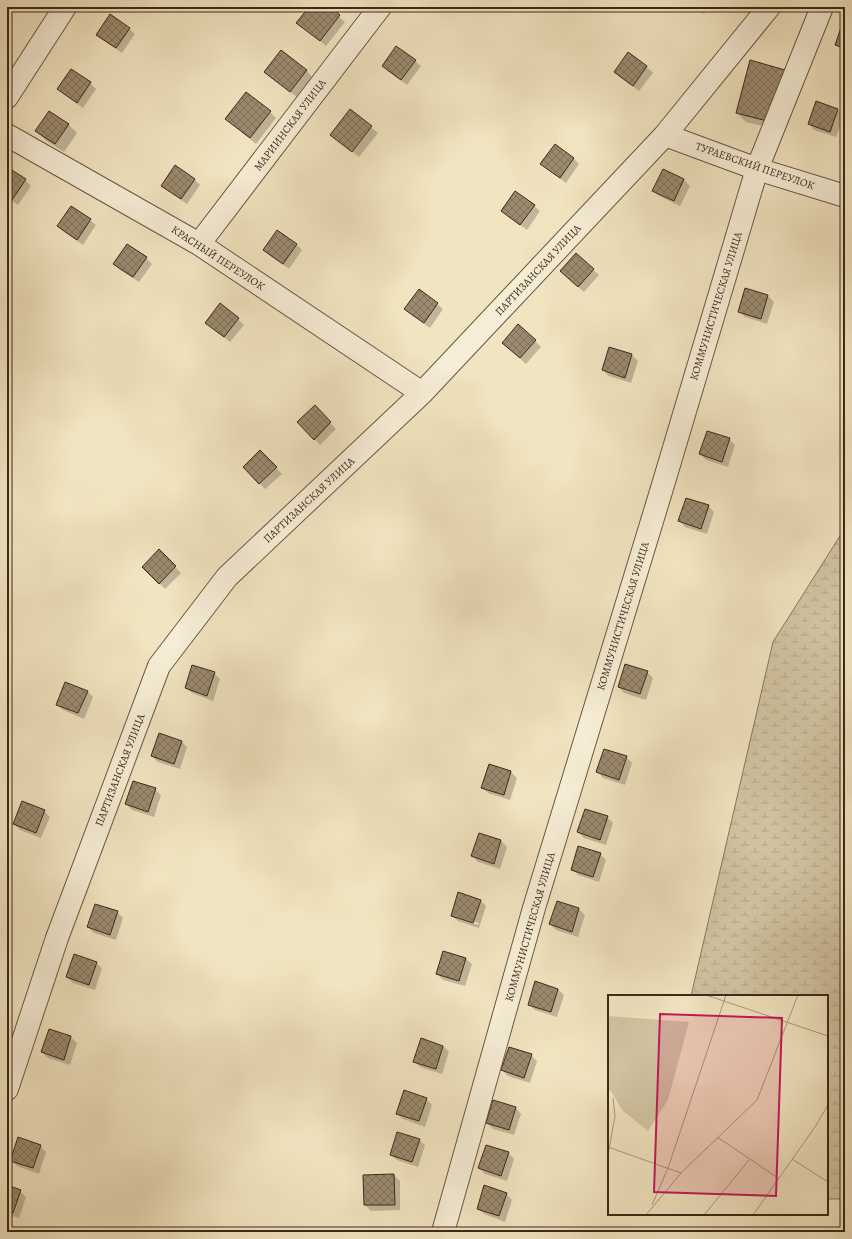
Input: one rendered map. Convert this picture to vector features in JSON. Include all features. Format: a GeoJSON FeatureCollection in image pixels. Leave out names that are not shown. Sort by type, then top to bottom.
{"type":"FeatureCollection","features":[{"type":"Feature","properties":{"kind":"street"},"geometry":{"type":"LineString","coordinates":[[7,98],[65,7]]}},
{"type":"Feature","properties":{"kind":"street","name":"МАРИИНСКАЯ УЛИЦА"},"geometry":{"type":"LineString","coordinates":[[199,244],[380,7]]}},
{"type":"Feature","properties":{"kind":"street","name":"ПАРТИЗАНСКАЯ УЛИЦА"},"geometry":{"type":"LineString","coordinates":[[7,1090],[57,938],[159,666],[227,577],[422,393],[665,135],[769,7]]}},
{"type":"Feature","properties":{"kind":"street","name":"КОММУНИСТИЧЕСКАЯ УЛИЦА"},"geometry":{"type":"LineString","coordinates":[[443,1232],[534,908],[757,169],[822,7]]}},
{"type":"Feature","properties":{"kind":"street","name":"КРАСНЫЙ ПЕРЕУЛОК"},"geometry":{"type":"LineString","coordinates":[[7,135],[199,244],[422,393]]}},
{"type":"Feature","properties":{"kind":"street","name":"ТУРАЕВСКИЙ ПЕРЕУЛОК"},"geometry":{"type":"LineString","coordinates":[[665,135],[757,169],[845,196]]}},
{"type":"Feature","properties":{"kind":"green space"},"geometry":{"type":"Polygon","coordinates":[[[845,528],[845,1199],[828,1199],[828,995],[691,995],[773,642],[845,528]]]}},
{"type":"Feature","properties":{"kind":"building"},"geometry":{"type":"Polygon","coordinates":[[[309,7],[330,7],[340,15],[320,41],[296,23],[309,7]]]}},
{"type":"Feature","properties":{"kind":"building"},"geometry":{"type":"Polygon","coordinates":[[[110,14],[130,28],[116,48],[96,35],[110,14]]]}},
{"type":"Feature","properties":{"kind":"building"},"geometry":{"type":"Polygon","coordinates":[[[843,22],[845,22],[845,48],[835,45],[843,22]]]}},
{"type":"Feature","properties":{"kind":"building"},"geometry":{"type":"Polygon","coordinates":[[[396,46],[416,60],[401,80],[382,66],[396,46]]]}},
{"type":"Feature","properties":{"kind":"building"},"geometry":{"type":"Polygon","coordinates":[[[281,50],[307,70],[290,92],[264,72],[281,50]]]}},
{"type":"Feature","properties":{"kind":"building"},"geometry":{"type":"Polygon","coordinates":[[[628,52],[647,66],[633,86],[614,72],[628,52]]]}},
{"type":"Feature","properties":{"kind":"building"},"geometry":{"type":"Polygon","coordinates":[[[750,60],[785,70],[771,122],[736,113],[750,60]]]}},
{"type":"Feature","properties":{"kind":"building"},"geometry":{"type":"Polygon","coordinates":[[[71,69],[91,82],[77,103],[57,89],[71,69]]]}},
{"type":"Feature","properties":{"kind":"building"},"geometry":{"type":"Polygon","coordinates":[[[246,92],[271,111],[250,138],[225,119],[246,92]]]}},
{"type":"Feature","properties":{"kind":"building"},"geometry":{"type":"Polygon","coordinates":[[[816,101],[838,109],[830,132],[808,124],[816,101]]]}},
{"type":"Feature","properties":{"kind":"building"},"geometry":{"type":"Polygon","coordinates":[[[350,109],[372,126],[352,152],[330,135],[350,109]]]}},
{"type":"Feature","properties":{"kind":"building"},"geometry":{"type":"Polygon","coordinates":[[[49,111],[69,124],[55,144],[35,131],[49,111]]]}},
{"type":"Feature","properties":{"kind":"building"},"geometry":{"type":"Polygon","coordinates":[[[555,144],[574,158],[560,178],[540,164],[555,144]]]}},
{"type":"Feature","properties":{"kind":"building"},"geometry":{"type":"Polygon","coordinates":[[[175,165],[195,179],[181,199],[161,186],[175,165]]]}},
{"type":"Feature","properties":{"kind":"building"},"geometry":{"type":"Polygon","coordinates":[[[7,167],[26,179],[12,200],[7,197],[7,167]]]}},
{"type":"Feature","properties":{"kind":"building"},"geometry":{"type":"Polygon","coordinates":[[[663,169],[684,179],[674,201],[652,191],[663,169]]]}},
{"type":"Feature","properties":{"kind":"building"},"geometry":{"type":"Polygon","coordinates":[[[515,191],[535,205],[520,225],[501,211],[515,191]]]}},
{"type":"Feature","properties":{"kind":"building"},"geometry":{"type":"Polygon","coordinates":[[[71,206],[91,219],[77,240],[57,226],[71,206]]]}},
{"type":"Feature","properties":{"kind":"building"},"geometry":{"type":"Polygon","coordinates":[[[277,230],[297,244],[283,264],[263,250],[277,230]]]}},
{"type":"Feature","properties":{"kind":"building"},"geometry":{"type":"Polygon","coordinates":[[[127,244],[147,257],[133,277],[113,264],[127,244]]]}},
{"type":"Feature","properties":{"kind":"building"},"geometry":{"type":"Polygon","coordinates":[[[576,253],[594,269],[578,287],[560,271],[576,253]]]}},
{"type":"Feature","properties":{"kind":"building"},"geometry":{"type":"Polygon","coordinates":[[[745,288],[768,295],[761,319],[738,312],[745,288]]]}},
{"type":"Feature","properties":{"kind":"building"},"geometry":{"type":"Polygon","coordinates":[[[419,289],[438,303],[424,323],[404,309],[419,289]]]}},
{"type":"Feature","properties":{"kind":"building"},"geometry":{"type":"Polygon","coordinates":[[[220,303],[239,318],[224,337],[205,323],[220,303]]]}},
{"type":"Feature","properties":{"kind":"building"},"geometry":{"type":"Polygon","coordinates":[[[518,324],[536,340],[520,358],[502,343],[518,324]]]}},
{"type":"Feature","properties":{"kind":"building"},"geometry":{"type":"Polygon","coordinates":[[[609,347],[632,354],[625,378],[602,370],[609,347]]]}},
{"type":"Feature","properties":{"kind":"building"},"geometry":{"type":"Polygon","coordinates":[[[315,405],[331,422],[314,440],[297,422],[315,405]]]}},
{"type":"Feature","properties":{"kind":"building"},"geometry":{"type":"Polygon","coordinates":[[[707,431],[730,438],[722,462],[699,454],[707,431]]]}},
{"type":"Feature","properties":{"kind":"building"},"geometry":{"type":"Polygon","coordinates":[[[260,450],[277,467],[259,484],[243,467],[260,450]]]}},
{"type":"Feature","properties":{"kind":"building"},"geometry":{"type":"Polygon","coordinates":[[[686,498],[709,505],[701,529],[678,521],[686,498]]]}},
{"type":"Feature","properties":{"kind":"building"},"geometry":{"type":"Polygon","coordinates":[[[159,549],[176,566],[159,584],[142,567],[159,549]]]}},
{"type":"Feature","properties":{"kind":"building"},"geometry":{"type":"Polygon","coordinates":[[[625,664],[648,671],[640,694],[618,687],[625,664]]]}},
{"type":"Feature","properties":{"kind":"building"},"geometry":{"type":"Polygon","coordinates":[[[192,665],[215,672],[207,696],[185,688],[192,665]]]}},
{"type":"Feature","properties":{"kind":"building"},"geometry":{"type":"Polygon","coordinates":[[[65,682],[88,691],[78,713],[56,705],[65,682]]]}},
{"type":"Feature","properties":{"kind":"building"},"geometry":{"type":"Polygon","coordinates":[[[159,733],[182,741],[174,764],[151,756],[159,733]]]}},
{"type":"Feature","properties":{"kind":"building"},"geometry":{"type":"Polygon","coordinates":[[[604,749],[627,756],[619,780],[596,772],[604,749]]]}},
{"type":"Feature","properties":{"kind":"building"},"geometry":{"type":"Polygon","coordinates":[[[489,764],[511,771],[504,795],[481,788],[489,764]]]}},
{"type":"Feature","properties":{"kind":"building"},"geometry":{"type":"Polygon","coordinates":[[[133,781],[156,788],[148,812],[125,804],[133,781]]]}},
{"type":"Feature","properties":{"kind":"building"},"geometry":{"type":"Polygon","coordinates":[[[22,801],[45,810],[36,833],[13,824],[22,801]]]}},
{"type":"Feature","properties":{"kind":"building"},"geometry":{"type":"Polygon","coordinates":[[[585,809],[608,816],[600,840],[577,832],[585,809]]]}},
{"type":"Feature","properties":{"kind":"building"},"geometry":{"type":"Polygon","coordinates":[[[479,833],[501,840],[494,864],[471,856],[479,833]]]}},
{"type":"Feature","properties":{"kind":"building"},"geometry":{"type":"Polygon","coordinates":[[[578,846],[601,853],[593,877],[571,870],[578,846]]]}},
{"type":"Feature","properties":{"kind":"building"},"geometry":{"type":"Polygon","coordinates":[[[458,892],[481,900],[473,923],[451,916],[458,892]]]}},
{"type":"Feature","properties":{"kind":"building"},"geometry":{"type":"Polygon","coordinates":[[[557,901],[579,908],[572,932],[549,924],[557,901]]]}},
{"type":"Feature","properties":{"kind":"building"},"geometry":{"type":"Polygon","coordinates":[[[95,904],[118,911],[110,935],[87,927],[95,904]]]}},
{"type":"Feature","properties":{"kind":"building"},"geometry":{"type":"Polygon","coordinates":[[[443,951],[466,958],[459,981],[436,974],[443,951]]]}},
{"type":"Feature","properties":{"kind":"building"},"geometry":{"type":"Polygon","coordinates":[[[74,954],[97,962],[89,985],[66,977],[74,954]]]}},
{"type":"Feature","properties":{"kind":"building"},"geometry":{"type":"Polygon","coordinates":[[[535,981],[558,989],[551,1012],[528,1005],[535,981]]]}},
{"type":"Feature","properties":{"kind":"building"},"geometry":{"type":"Polygon","coordinates":[[[49,1029],[71,1036],[64,1060],[41,1052],[49,1029]]]}},
{"type":"Feature","properties":{"kind":"building"},"geometry":{"type":"Polygon","coordinates":[[[421,1038],[443,1046],[436,1069],[413,1062],[421,1038]]]}},
{"type":"Feature","properties":{"kind":"building"},"geometry":{"type":"Polygon","coordinates":[[[509,1047],[532,1054],[524,1078],[501,1070],[509,1047]]]}},
{"type":"Feature","properties":{"kind":"building"},"geometry":{"type":"Polygon","coordinates":[[[404,1090],[427,1098],[419,1121],[396,1114],[404,1090]]]}},
{"type":"Feature","properties":{"kind":"building"},"geometry":{"type":"Polygon","coordinates":[[[493,1100],[516,1107],[509,1130],[486,1123],[493,1100]]]}},
{"type":"Feature","properties":{"kind":"building"},"geometry":{"type":"Polygon","coordinates":[[[397,1132],[420,1139],[412,1162],[390,1155],[397,1132]]]}},
{"type":"Feature","properties":{"kind":"building"},"geometry":{"type":"Polygon","coordinates":[[[18,1137],[41,1145],[33,1168],[10,1161],[18,1137]]]}},
{"type":"Feature","properties":{"kind":"building"},"geometry":{"type":"Polygon","coordinates":[[[486,1145],[509,1152],[501,1176],[478,1168],[486,1145]]]}},
{"type":"Feature","properties":{"kind":"building"},"geometry":{"type":"Polygon","coordinates":[[[394,1174],[395,1205],[364,1205],[363,1175],[394,1174]]]}},
{"type":"Feature","properties":{"kind":"building"},"geometry":{"type":"Polygon","coordinates":[[[7,1185],[21,1190],[13,1213],[7,1211],[7,1185]]]}},
{"type":"Feature","properties":{"kind":"building"},"geometry":{"type":"Polygon","coordinates":[[[484,1185],[507,1193],[499,1216],[477,1209],[484,1185]]]}},
{"type":"Feature","properties":{"kind":"building"},"geometry":{"type":"Polygon","coordinates":[[[147,1228],[158,1232],[145,1232],[147,1228]]]}}]}
